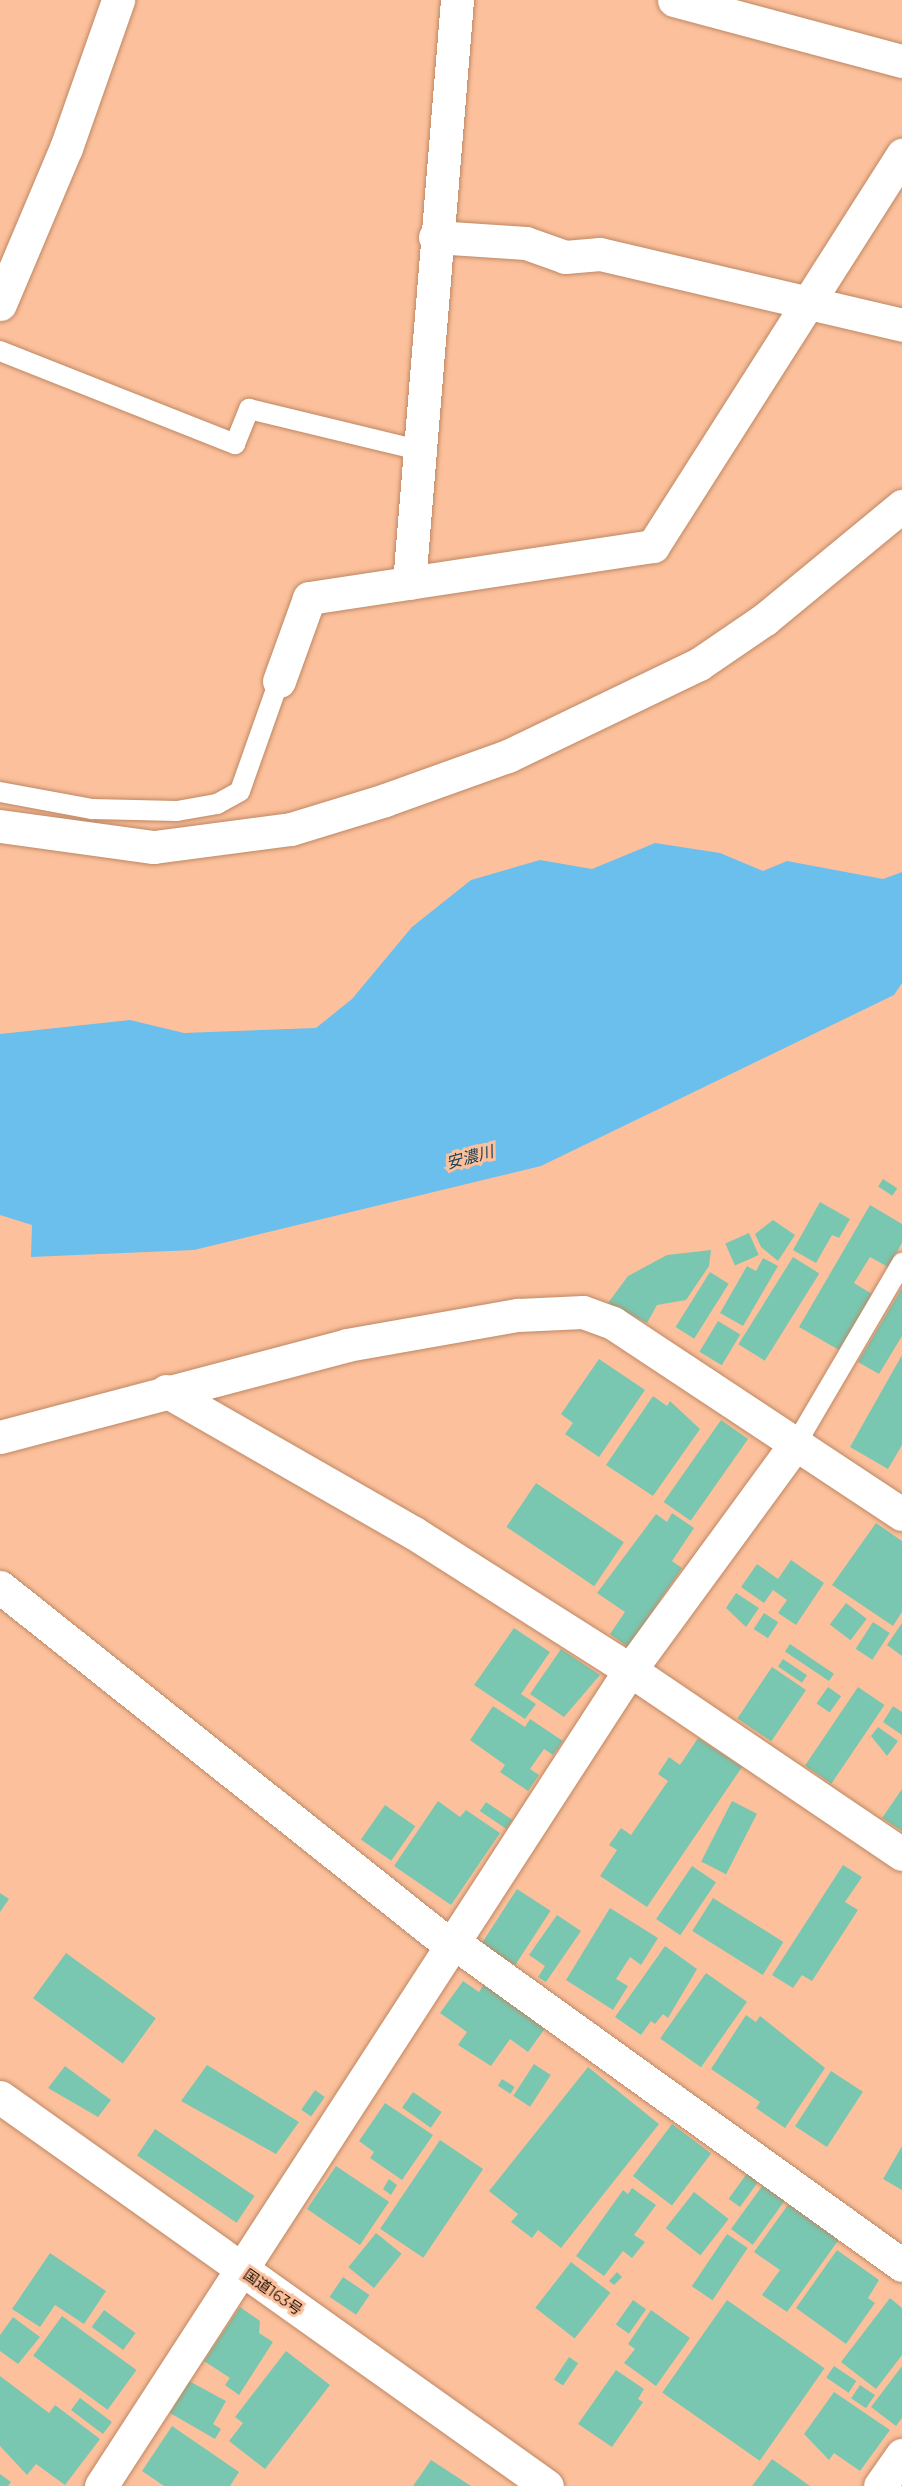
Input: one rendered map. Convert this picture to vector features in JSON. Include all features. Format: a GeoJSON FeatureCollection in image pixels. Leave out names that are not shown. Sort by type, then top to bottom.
{"type":"FeatureCollection","features":[{"type":"Feature","properties":{"kind":"main road"},"geometry":{"type":"LineString","coordinates":[[0,304],[66,148],[118,0]]}},
{"type":"Feature","properties":{"kind":"main road"},"geometry":{"type":"LineString","coordinates":[[409,583],[435,237],[457,0]]}},
{"type":"Feature","properties":{"kind":"main road"},"geometry":{"type":"LineString","coordinates":[[674,0],[902,61]]}},
{"type":"Feature","properties":{"kind":"main road"},"geometry":{"type":"LineString","coordinates":[[279,681],[309,598],[652,546],[902,155]]}},
{"type":"Feature","properties":{"kind":"main road"},"geometry":{"type":"LineString","coordinates":[[435,237],[526,243],[565,257],[600,254],[902,325]]}},
{"type":"Feature","properties":{"kind":"main road"},"geometry":{"type":"LineString","coordinates":[[0,826],[154,847],[291,830],[385,800],[508,756],[699,664],[765,619],[902,506]]}},
{"type":"Feature","properties":{"kind":"main road"},"geometry":{"type":"LineString","coordinates":[[0,1437],[165,1391],[347,1345],[518,1315],[583,1312],[613,1323],[797,1442],[902,1514]]}},
{"type":"Feature","properties":{"kind":"main road"},"geometry":{"type":"LineString","coordinates":[[165,1391],[414,1533],[630,1670],[902,1854]]}},
{"type":"Feature","properties":{"kind":"main road"},"geometry":{"type":"LineString","coordinates":[[101,2486],[238,2267],[630,1670],[797,1442]]}},
{"type":"Feature","properties":{"kind":"main road"},"geometry":{"type":"LineString","coordinates":[[0,1587],[452,1944],[902,2265]]}},
{"type":"Feature","properties":{"kind":"main road","name":"国道163号"},"geometry":{"type":"LineString","coordinates":[[0,2097],[547,2486]]}},
{"type":"Feature","properties":{"kind":"main road"},"geometry":{"type":"LineString","coordinates":[[880,2486],[902,2455]]}},
{"type":"Feature","properties":{"kind":"lane"},"geometry":{"type":"LineString","coordinates":[[0,351],[235,444],[249,409],[419,450]]}},
{"type":"Feature","properties":{"kind":"lane"},"geometry":{"type":"LineString","coordinates":[[0,792],[92,809],[177,811],[217,804],[240,791],[279,681]]}},
{"type":"Feature","properties":{"kind":"lane"},"geometry":{"type":"LineString","coordinates":[[797,1442],[902,1263]]}},
{"type":"Feature","properties":{"kind":"water","name":"安濃川"},"geometry":{"type":"Polygon","coordinates":[[[655,843],[720,853],[763,871],[787,861],[883,879],[902,872],[902,983],[894,995],[541,1166],[194,1250],[31,1257],[32,1225],[0,1215],[0,1034],[130,1020],[184,1033],[316,1028],[352,999],[412,927],[471,880],[540,860],[592,869],[655,843]]]}},
{"type":"Feature","properties":{"kind":"building"},"geometry":{"type":"Polygon","coordinates":[[[883,1179],[897,1188],[892,1196],[878,1187],[883,1179]]]}},
{"type":"Feature","properties":{"kind":"building"},"geometry":{"type":"Polygon","coordinates":[[[820,1202],[850,1219],[839,1238],[832,1235],[816,1263],[793,1250],[820,1202]]]}},
{"type":"Feature","properties":{"kind":"building"},"geometry":{"type":"Polygon","coordinates":[[[870,1205],[902,1224],[902,1243],[888,1267],[870,1257],[854,1283],[872,1294],[839,1350],[799,1327],[870,1205]]]}},
{"type":"Feature","properties":{"kind":"building"},"geometry":{"type":"Polygon","coordinates":[[[773,1220],[795,1235],[778,1261],[761,1247],[755,1234],[773,1220]]]}},
{"type":"Feature","properties":{"kind":"building"},"geometry":{"type":"Polygon","coordinates":[[[749,1233],[759,1255],[735,1266],[725,1244],[749,1233]]]}},
{"type":"Feature","properties":{"kind":"building"},"geometry":{"type":"Polygon","coordinates":[[[711,1250],[709,1266],[686,1300],[657,1305],[647,1323],[608,1303],[628,1276],[667,1255],[711,1250]]]}},
{"type":"Feature","properties":{"kind":"building"},"geometry":{"type":"Polygon","coordinates":[[[793,1257],[819,1273],[765,1361],[738,1344],[793,1257]]]}},
{"type":"Feature","properties":{"kind":"building"},"geometry":{"type":"Polygon","coordinates":[[[763,1258],[778,1266],[743,1326],[720,1313],[747,1266],[756,1271],[763,1258]]]}},
{"type":"Feature","properties":{"kind":"building"},"geometry":{"type":"Polygon","coordinates":[[[710,1272],[729,1284],[694,1339],[676,1327],[710,1272]]]}},
{"type":"Feature","properties":{"kind":"building"},"geometry":{"type":"Polygon","coordinates":[[[902,1288],[902,1336],[879,1374],[858,1362],[902,1288]]]}},
{"type":"Feature","properties":{"kind":"building"},"geometry":{"type":"Polygon","coordinates":[[[718,1321],[740,1334],[722,1365],[699,1352],[718,1321]]]}},
{"type":"Feature","properties":{"kind":"building"},"geometry":{"type":"Polygon","coordinates":[[[902,1355],[902,1445],[888,1469],[850,1447],[902,1355]]]}},
{"type":"Feature","properties":{"kind":"building"},"geometry":{"type":"Polygon","coordinates":[[[599,1359],[645,1390],[599,1457],[565,1434],[573,1423],[561,1414],[599,1359]]]}},
{"type":"Feature","properties":{"kind":"building"},"geometry":{"type":"Polygon","coordinates":[[[653,1396],[667,1406],[670,1401],[700,1429],[653,1496],[606,1465],[653,1396]]]}},
{"type":"Feature","properties":{"kind":"building"},"geometry":{"type":"Polygon","coordinates":[[[721,1420],[748,1439],[691,1521],[664,1502],[721,1420]]]}},
{"type":"Feature","properties":{"kind":"building"},"geometry":{"type":"Polygon","coordinates":[[[536,1483],[624,1542],[594,1586],[506,1527],[536,1483]]]}},
{"type":"Feature","properties":{"kind":"building"},"geometry":{"type":"Polygon","coordinates":[[[672,1513],[694,1528],[672,1561],[682,1568],[628,1647],[610,1634],[625,1612],[597,1593],[656,1514],[667,1522],[672,1513]]]}},
{"type":"Feature","properties":{"kind":"building"},"geometry":{"type":"Polygon","coordinates":[[[876,1523],[902,1541],[902,1612],[893,1626],[832,1585],[876,1523]]]}},
{"type":"Feature","properties":{"kind":"building"},"geometry":{"type":"Polygon","coordinates":[[[791,1560],[824,1583],[796,1625],[778,1613],[787,1600],[773,1590],[764,1603],[741,1587],[757,1564],[778,1579],[791,1560]]]}},
{"type":"Feature","properties":{"kind":"building"},"geometry":{"type":"Polygon","coordinates":[[[736,1593],[759,1608],[746,1627],[726,1608],[736,1593]]]}},
{"type":"Feature","properties":{"kind":"building"},"geometry":{"type":"Polygon","coordinates":[[[846,1603],[867,1619],[851,1640],[830,1625],[846,1603]]]}},
{"type":"Feature","properties":{"kind":"building"},"geometry":{"type":"Polygon","coordinates":[[[764,1613],[778,1622],[768,1638],[754,1629],[764,1613]]]}},
{"type":"Feature","properties":{"kind":"building"},"geometry":{"type":"Polygon","coordinates":[[[873,1622],[890,1633],[872,1660],[856,1649],[873,1622]]]}},
{"type":"Feature","properties":{"kind":"building"},"geometry":{"type":"Polygon","coordinates":[[[902,1623],[902,1656],[887,1645],[902,1623]]]}},
{"type":"Feature","properties":{"kind":"building"},"geometry":{"type":"Polygon","coordinates":[[[514,1628],[550,1652],[521,1694],[536,1704],[525,1719],[474,1685],[514,1628]]]}},
{"type":"Feature","properties":{"kind":"building"},"geometry":{"type":"Polygon","coordinates":[[[790,1644],[834,1674],[829,1681],[785,1651],[790,1644]]]}},
{"type":"Feature","properties":{"kind":"building"},"geometry":{"type":"Polygon","coordinates":[[[561,1649],[600,1675],[564,1717],[530,1694],[561,1649]]]}},
{"type":"Feature","properties":{"kind":"building"},"geometry":{"type":"Polygon","coordinates":[[[783,1659],[807,1675],[802,1683],[778,1666],[783,1659]]]}},
{"type":"Feature","properties":{"kind":"building"},"geometry":{"type":"Polygon","coordinates":[[[772,1667],[806,1690],[771,1741],[737,1718],[772,1667]]]}},
{"type":"Feature","properties":{"kind":"building"},"geometry":{"type":"Polygon","coordinates":[[[828,1687],[841,1696],[830,1713],[817,1703],[828,1687]]]}},
{"type":"Feature","properties":{"kind":"building"},"geometry":{"type":"Polygon","coordinates":[[[858,1687],[885,1705],[831,1784],[805,1766],[858,1687]]]}},
{"type":"Feature","properties":{"kind":"building"},"geometry":{"type":"Polygon","coordinates":[[[493,1706],[525,1727],[530,1719],[563,1741],[553,1755],[544,1749],[530,1769],[539,1775],[528,1791],[500,1772],[505,1765],[470,1740],[493,1706]]]}},
{"type":"Feature","properties":{"kind":"building"},"geometry":{"type":"Polygon","coordinates":[[[893,1706],[902,1712],[902,1735],[883,1722],[893,1706]]]}},
{"type":"Feature","properties":{"kind":"building"},"geometry":{"type":"Polygon","coordinates":[[[878,1727],[898,1741],[887,1756],[871,1736],[878,1727]]]}},
{"type":"Feature","properties":{"kind":"building"},"geometry":{"type":"Polygon","coordinates":[[[698,1738],[742,1767],[647,1907],[600,1876],[617,1850],[609,1845],[621,1828],[631,1835],[668,1781],[658,1774],[669,1757],[680,1765],[698,1738]]]}},
{"type":"Feature","properties":{"kind":"building"},"geometry":{"type":"Polygon","coordinates":[[[902,1789],[902,1831],[882,1818],[902,1789]]]}},
{"type":"Feature","properties":{"kind":"building"},"geometry":{"type":"Polygon","coordinates":[[[438,1801],[460,1817],[466,1810],[500,1833],[451,1905],[394,1866],[438,1801]]]}},
{"type":"Feature","properties":{"kind":"building"},"geometry":{"type":"Polygon","coordinates":[[[732,1801],[757,1814],[726,1874],[701,1862],[732,1801]]]}},
{"type":"Feature","properties":{"kind":"building"},"geometry":{"type":"Polygon","coordinates":[[[486,1802],[513,1820],[506,1829],[480,1811],[486,1802]]]}},
{"type":"Feature","properties":{"kind":"building"},"geometry":{"type":"Polygon","coordinates":[[[385,1805],[415,1826],[391,1861],[361,1839],[385,1805]]]}},
{"type":"Feature","properties":{"kind":"building"},"geometry":{"type":"Polygon","coordinates":[[[843,1865],[862,1877],[845,1902],[858,1910],[812,1981],[802,1975],[793,1988],[772,1975],[843,1865]]]}},
{"type":"Feature","properties":{"kind":"building"},"geometry":{"type":"Polygon","coordinates":[[[692,1866],[716,1882],[680,1935],[656,1919],[692,1866]]]}},
{"type":"Feature","properties":{"kind":"building"},"geometry":{"type":"Polygon","coordinates":[[[517,1889],[551,1911],[515,1965],[482,1944],[517,1889]]]}},
{"type":"Feature","properties":{"kind":"building"},"geometry":{"type":"Polygon","coordinates":[[[0,1893],[9,1899],[0,1912],[0,1893]]]}},
{"type":"Feature","properties":{"kind":"building"},"geometry":{"type":"Polygon","coordinates":[[[713,1898],[783,1942],[763,1975],[692,1931],[713,1898]]]}},
{"type":"Feature","properties":{"kind":"building"},"geometry":{"type":"Polygon","coordinates":[[[610,1908],[658,1938],[641,1965],[630,1957],[616,1979],[628,1986],[613,2010],[566,1980],[610,1908]]]}},
{"type":"Feature","properties":{"kind":"building"},"geometry":{"type":"Polygon","coordinates":[[[557,1915],[581,1931],[546,1982],[538,1977],[545,1966],[529,1955],[557,1915]]]}},
{"type":"Feature","properties":{"kind":"building"},"geometry":{"type":"Polygon","coordinates":[[[665,1946],[697,1969],[668,2018],[663,2014],[655,2024],[651,2021],[641,2035],[615,2017],[665,1946]]]}},
{"type":"Feature","properties":{"kind":"building"},"geometry":{"type":"Polygon","coordinates":[[[66,1953],[156,2018],[123,2064],[33,1998],[66,1953]]]}},
{"type":"Feature","properties":{"kind":"building"},"geometry":{"type":"Polygon","coordinates":[[[706,1973],[747,2002],[701,2067],[660,2039],[706,1973]]]}},
{"type":"Feature","properties":{"kind":"building"},"geometry":{"type":"Polygon","coordinates":[[[463,1981],[479,1992],[484,1984],[546,2027],[528,2052],[510,2039],[491,2066],[458,2045],[467,2032],[440,2013],[463,1981]]]}},
{"type":"Feature","properties":{"kind":"building"},"geometry":{"type":"Polygon","coordinates":[[[746,2015],[756,2022],[760,2016],[825,2068],[785,2128],[756,2108],[760,2102],[711,2069],[746,2015]]]}},
{"type":"Feature","properties":{"kind":"building"},"geometry":{"type":"Polygon","coordinates":[[[534,2064],[551,2075],[530,2107],[513,2096],[534,2064]]]}},
{"type":"Feature","properties":{"kind":"building"},"geometry":{"type":"Polygon","coordinates":[[[207,2065],[299,2122],[276,2154],[181,2101],[207,2065]]]}},
{"type":"Feature","properties":{"kind":"building"},"geometry":{"type":"Polygon","coordinates":[[[65,2066],[111,2100],[98,2117],[48,2088],[65,2066]]]}},
{"type":"Feature","properties":{"kind":"building"},"geometry":{"type":"Polygon","coordinates":[[[588,2067],[659,2124],[561,2248],[538,2230],[532,2238],[511,2222],[518,2214],[489,2191],[588,2067]]]}},
{"type":"Feature","properties":{"kind":"building"},"geometry":{"type":"Polygon","coordinates":[[[831,2071],[863,2092],[827,2147],[795,2126],[831,2071]]]}},
{"type":"Feature","properties":{"kind":"building"},"geometry":{"type":"Polygon","coordinates":[[[502,2079],[515,2087],[510,2094],[498,2086],[502,2079]]]}},
{"type":"Feature","properties":{"kind":"building"},"geometry":{"type":"Polygon","coordinates":[[[315,2090],[325,2097],[311,2117],[301,2110],[315,2090]]]}},
{"type":"Feature","properties":{"kind":"building"},"geometry":{"type":"Polygon","coordinates":[[[413,2092],[442,2112],[431,2128],[402,2108],[413,2092]]]}},
{"type":"Feature","properties":{"kind":"building"},"geometry":{"type":"Polygon","coordinates":[[[385,2103],[433,2135],[402,2180],[370,2158],[374,2152],[359,2141],[385,2103]]]}},
{"type":"Feature","properties":{"kind":"building"},"geometry":{"type":"Polygon","coordinates":[[[672,2124],[711,2153],[672,2205],[633,2176],[672,2124]]]}},
{"type":"Feature","properties":{"kind":"building"},"geometry":{"type":"Polygon","coordinates":[[[155,2129],[254,2196],[237,2223],[137,2156],[155,2129]]]}},
{"type":"Feature","properties":{"kind":"building"},"geometry":{"type":"Polygon","coordinates":[[[440,2140],[483,2169],[423,2258],[380,2229],[440,2140]]]}},
{"type":"Feature","properties":{"kind":"building"},"geometry":{"type":"Polygon","coordinates":[[[902,2146],[902,2190],[883,2179],[902,2146]]]}},
{"type":"Feature","properties":{"kind":"building"},"geometry":{"type":"Polygon","coordinates":[[[336,2166],[389,2202],[360,2245],[307,2209],[336,2166]]]}},
{"type":"Feature","properties":{"kind":"building"},"geometry":{"type":"Polygon","coordinates":[[[748,2172],[759,2180],[740,2207],[729,2199],[748,2172]]]}},
{"type":"Feature","properties":{"kind":"building"},"geometry":{"type":"Polygon","coordinates":[[[389,2179],[397,2185],[391,2195],[383,2189],[389,2179]]]}},
{"type":"Feature","properties":{"kind":"building"},"geometry":{"type":"Polygon","coordinates":[[[765,2182],[787,2198],[753,2245],[731,2229],[765,2182]]]}},
{"type":"Feature","properties":{"kind":"building"},"geometry":{"type":"Polygon","coordinates":[[[632,2188],[656,2205],[634,2235],[645,2242],[632,2258],[623,2251],[604,2276],[576,2256],[623,2190],[628,2194],[632,2188]]]}},
{"type":"Feature","properties":{"kind":"building"},"geometry":{"type":"Polygon","coordinates":[[[694,2192],[729,2219],[700,2255],[666,2228],[694,2192]]]}},
{"type":"Feature","properties":{"kind":"building"},"geometry":{"type":"Polygon","coordinates":[[[790,2202],[840,2238],[787,2312],[762,2295],[780,2270],[754,2252],[790,2202]]]}},
{"type":"Feature","properties":{"kind":"building"},"geometry":{"type":"Polygon","coordinates":[[[376,2233],[402,2254],[374,2288],[348,2267],[376,2233]]]}},
{"type":"Feature","properties":{"kind":"building"},"geometry":{"type":"Polygon","coordinates":[[[727,2234],[748,2248],[712,2300],[692,2286],[727,2234]]]}},
{"type":"Feature","properties":{"kind":"building"},"geometry":{"type":"Polygon","coordinates":[[[837,2250],[879,2280],[868,2298],[875,2303],[846,2344],[796,2308],[837,2250]]]}},
{"type":"Feature","properties":{"kind":"building"},"geometry":{"type":"Polygon","coordinates":[[[50,2253],[106,2291],[84,2324],[55,2305],[40,2327],[12,2309],[50,2253]]]}},
{"type":"Feature","properties":{"kind":"building"},"geometry":{"type":"Polygon","coordinates":[[[571,2262],[610,2293],[575,2338],[535,2308],[571,2262]]]}},
{"type":"Feature","properties":{"kind":"building"},"geometry":{"type":"Polygon","coordinates":[[[617,2272],[622,2277],[614,2285],[609,2281],[617,2272]]]}},
{"type":"Feature","properties":{"kind":"building"},"geometry":{"type":"Polygon","coordinates":[[[343,2277],[370,2295],[356,2315],[330,2297],[343,2277]]]}},
{"type":"Feature","properties":{"kind":"building"},"geometry":{"type":"Polygon","coordinates":[[[890,2298],[902,2308],[902,2355],[876,2389],[841,2362],[890,2298]]]}},
{"type":"Feature","properties":{"kind":"building"},"geometry":{"type":"Polygon","coordinates":[[[633,2300],[646,2309],[629,2334],[616,2325],[633,2300]]]}},
{"type":"Feature","properties":{"kind":"building"},"geometry":{"type":"Polygon","coordinates":[[[727,2300],[824,2368],[760,2461],[662,2393],[727,2300]]]}},
{"type":"Feature","properties":{"kind":"building"},"geometry":{"type":"Polygon","coordinates":[[[240,2307],[260,2321],[259,2333],[273,2342],[239,2395],[225,2385],[230,2378],[204,2361],[240,2307]]]}},
{"type":"Feature","properties":{"kind":"building"},"geometry":{"type":"Polygon","coordinates":[[[104,2310],[136,2333],[123,2350],[92,2327],[104,2310]]]}},
{"type":"Feature","properties":{"kind":"building"},"geometry":{"type":"Polygon","coordinates":[[[651,2310],[690,2338],[656,2386],[624,2363],[635,2349],[628,2344],[651,2310]]]}},
{"type":"Feature","properties":{"kind":"building"},"geometry":{"type":"Polygon","coordinates":[[[62,2316],[136,2370],[108,2410],[33,2356],[62,2316]]]}},
{"type":"Feature","properties":{"kind":"building"},"geometry":{"type":"Polygon","coordinates":[[[13,2317],[40,2337],[18,2364],[0,2351],[0,2335],[13,2317]]]}},
{"type":"Feature","properties":{"kind":"building"},"geometry":{"type":"Polygon","coordinates":[[[286,2351],[330,2385],[265,2469],[229,2441],[243,2423],[235,2417],[286,2351]]]}},
{"type":"Feature","properties":{"kind":"building"},"geometry":{"type":"Polygon","coordinates":[[[569,2357],[578,2363],[563,2386],[554,2379],[569,2357]]]}},
{"type":"Feature","properties":{"kind":"building"},"geometry":{"type":"Polygon","coordinates":[[[834,2366],[856,2381],[849,2393],[826,2378],[834,2366]]]}},
{"type":"Feature","properties":{"kind":"building"},"geometry":{"type":"Polygon","coordinates":[[[902,2366],[902,2418],[896,2426],[871,2407],[902,2366]]]}},
{"type":"Feature","properties":{"kind":"building"},"geometry":{"type":"Polygon","coordinates":[[[616,2370],[644,2389],[638,2399],[643,2402],[612,2447],[578,2424],[616,2370]]]}},
{"type":"Feature","properties":{"kind":"building"},"geometry":{"type":"Polygon","coordinates":[[[0,2376],[49,2413],[55,2405],[100,2439],[65,2485],[36,2464],[27,2475],[0,2446],[0,2376]]]}},
{"type":"Feature","properties":{"kind":"building"},"geometry":{"type":"Polygon","coordinates":[[[189,2381],[226,2401],[213,2424],[221,2429],[215,2439],[170,2413],[189,2381]]]}},
{"type":"Feature","properties":{"kind":"building"},"geometry":{"type":"Polygon","coordinates":[[[860,2385],[875,2395],[866,2408],[851,2398],[860,2385]]]}},
{"type":"Feature","properties":{"kind":"building"},"geometry":{"type":"Polygon","coordinates":[[[834,2392],[890,2430],[860,2471],[834,2453],[829,2460],[804,2434],[834,2392]]]}},
{"type":"Feature","properties":{"kind":"building"},"geometry":{"type":"Polygon","coordinates":[[[80,2398],[112,2422],[103,2434],[71,2410],[80,2398]]]}},
{"type":"Feature","properties":{"kind":"building"},"geometry":{"type":"Polygon","coordinates":[[[172,2426],[239,2472],[230,2486],[164,2486],[142,2471],[172,2426]]]}},
{"type":"Feature","properties":{"kind":"building"},"geometry":{"type":"Polygon","coordinates":[[[772,2459],[810,2486],[752,2486],[772,2459]]]}},
{"type":"Feature","properties":{"kind":"building"},"geometry":{"type":"Polygon","coordinates":[[[431,2460],[471,2486],[413,2486],[431,2460]]]}},
{"type":"Feature","properties":{"kind":"building"},"geometry":{"type":"Polygon","coordinates":[[[0,2474],[11,2482],[8,2486],[0,2486],[0,2474]]]}}]}
